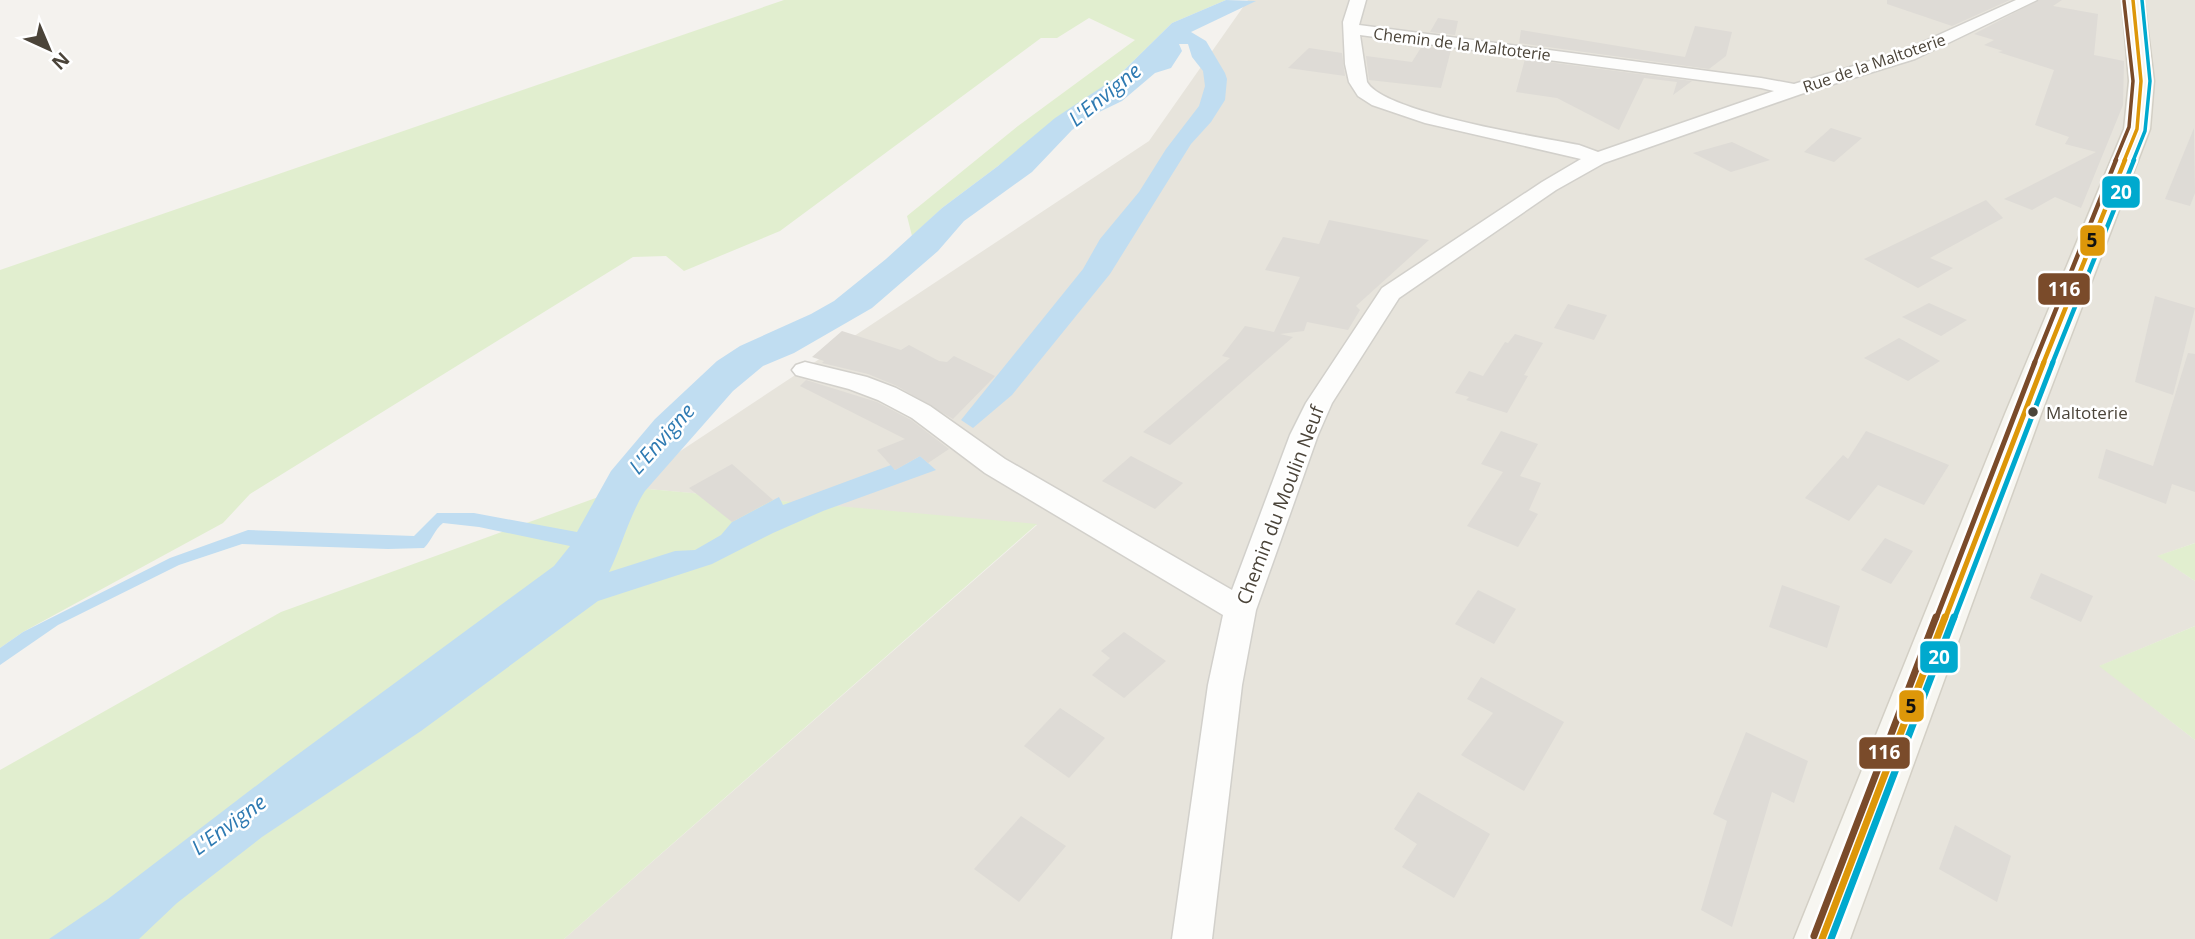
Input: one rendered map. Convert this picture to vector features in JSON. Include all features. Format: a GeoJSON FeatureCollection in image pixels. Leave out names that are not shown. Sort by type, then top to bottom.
{"type":"FeatureCollection","features":[{"type":"Feature","properties":{"kind":"main road"},"geometry":{"type":"LineString","coordinates":[[1822,939],[2033,389],[2137,129],[2142,108],[2142,87],[2133,0]]}},
{"type":"Feature","properties":{"kind":"street"},"geometry":{"type":"LineString","coordinates":[[1351,29],[1350,15],[1358,0]]}},
{"type":"Feature","properties":{"kind":"street","name":"Rue de la Maltoterie"},"geometry":{"type":"LineString","coordinates":[[1795,90],[1909,55],[2029,0]]}},
{"type":"Feature","properties":{"kind":"street","name":"Chemin de la Maltoterie"},"geometry":{"type":"LineString","coordinates":[[1597,159],[1579,151],[1410,113],[1371,98],[1358,84],[1351,29],[1762,83],[1795,90]]}},
{"type":"Feature","properties":{"kind":"street","name":"Chemin du Moulin Neuf"},"geometry":{"type":"LineString","coordinates":[[1192,939],[1225,685],[1240,610],[1304,435],[1319,403],[1390,293],[1549,186],[1597,159],[1795,90]]}},
{"type":"Feature","properties":{"kind":"street"},"geometry":{"type":"LineString","coordinates":[[805,370],[858,383],[921,412],[995,466],[1240,610]]}},
{"type":"Feature","properties":{"kind":"shaded area"},"geometry":{"type":"Polygon","coordinates":[[[1248,0],[2195,0],[2195,543],[2158,556],[2195,581],[2195,626],[2100,666],[2195,740],[2195,939],[564,939],[1037,525],[626,487],[1149,141],[1248,0]]]}},
{"type":"Feature","properties":{"kind":"green space"},"geometry":{"type":"Polygon","coordinates":[[[784,0],[1226,0],[1172,23],[1117,77],[942,208],[912,236],[907,216],[1018,126],[1135,40],[1089,18],[1057,38],[1041,38],[780,231],[684,271],[666,256],[633,257],[250,494],[223,523],[23,632],[0,648],[0,270],[784,0]]]}},
{"type":"Feature","properties":{"kind":"green space"},"geometry":{"type":"Polygon","coordinates":[[[626,487],[1037,524],[564,939],[0,939],[0,770],[281,612],[626,487]]]}},
{"type":"Feature","properties":{"kind":"green space"},"geometry":{"type":"Polygon","coordinates":[[[2195,543],[2195,581],[2157,556],[2195,543]]]}},
{"type":"Feature","properties":{"kind":"green space"},"geometry":{"type":"Polygon","coordinates":[[[2195,626],[2195,740],[2099,666],[2195,626]]]}},
{"type":"Feature","properties":{"kind":"water","name":"L'Envigne"},"geometry":{"type":"Polygon","coordinates":[[[1226,0],[1256,1],[1191,32],[1206,41],[1225,73],[1225,100],[1211,122],[1191,144],[1110,274],[1012,395],[973,428],[961,420],[1083,269],[1100,239],[1139,192],[1166,149],[1199,106],[1205,86],[1203,71],[1192,57],[1188,44],[1179,44],[1182,51],[1171,68],[1155,73],[1122,101],[1091,116],[1072,130],[1032,172],[964,221],[938,251],[872,308],[794,353],[763,366],[733,391],[645,491],[609,572],[675,551],[695,550],[721,535],[732,522],[779,497],[783,505],[891,465],[895,470],[920,456],[936,470],[823,511],[712,564],[598,601],[421,731],[262,837],[177,903],[139,939],[49,939],[108,899],[282,766],[554,566],[570,546],[479,527],[443,523],[424,548],[242,544],[179,565],[58,625],[0,665],[0,648],[23,632],[170,558],[248,530],[414,536],[437,513],[474,513],[577,532],[611,471],[655,419],[717,361],[740,346],[834,301],[886,259],[942,208],[1055,118],[1117,77],[1172,23],[1226,0]]]}},
{"type":"Feature","properties":{"kind":"building"},"geometry":{"type":"Polygon","coordinates":[[[1887,0],[2010,0],[1952,26],[1887,4],[1887,0]]]}},
{"type":"Feature","properties":{"kind":"building"},"geometry":{"type":"Polygon","coordinates":[[[2039,0],[2062,0],[2053,6],[2098,14],[2094,55],[2124,61],[2123,105],[2081,208],[2055,197],[2032,210],[2004,199],[2096,152],[2065,144],[2069,137],[2035,125],[2054,70],[1998,52],[2003,51],[1984,45],[1994,40],[1974,34],[2039,0]]]}},
{"type":"Feature","properties":{"kind":"building"},"geometry":{"type":"Polygon","coordinates":[[[1438,18],[1458,21],[1455,35],[1430,32],[1438,18]]]}},
{"type":"Feature","properties":{"kind":"building"},"geometry":{"type":"Polygon","coordinates":[[[1695,26],[1732,32],[1726,56],[1709,69],[1519,43],[1521,30],[1685,57],[1695,26]]]}},
{"type":"Feature","properties":{"kind":"building"},"geometry":{"type":"Polygon","coordinates":[[[1422,46],[1451,50],[1441,88],[1369,80],[1366,56],[1412,62],[1422,46]]]}},
{"type":"Feature","properties":{"kind":"building"},"geometry":{"type":"Polygon","coordinates":[[[1309,48],[1342,53],[1345,76],[1288,68],[1309,48]]]}},
{"type":"Feature","properties":{"kind":"building"},"geometry":{"type":"Polygon","coordinates":[[[1525,59],[1692,81],[1673,95],[1677,82],[1644,78],[1619,130],[1557,98],[1516,92],[1525,59]]]}},
{"type":"Feature","properties":{"kind":"building"},"geometry":{"type":"Polygon","coordinates":[[[1831,128],[1862,138],[1834,162],[1804,152],[1831,128]]]}},
{"type":"Feature","properties":{"kind":"building"},"geometry":{"type":"Polygon","coordinates":[[[2194,128],[2195,193],[2190,206],[2165,199],[2194,128]]]}},
{"type":"Feature","properties":{"kind":"building"},"geometry":{"type":"Polygon","coordinates":[[[1732,142],[1770,160],[1731,172],[1693,153],[1732,142]]]}},
{"type":"Feature","properties":{"kind":"building"},"geometry":{"type":"Polygon","coordinates":[[[1986,200],[2003,218],[1930,258],[1953,268],[1918,288],[1864,259],[1986,200]]]}},
{"type":"Feature","properties":{"kind":"building"},"geometry":{"type":"Polygon","coordinates":[[[1329,220],[1429,240],[1356,306],[1360,310],[1348,330],[1307,322],[1304,331],[1280,334],[1293,337],[1170,445],[1143,432],[1230,358],[1222,356],[1245,326],[1274,332],[1300,277],[1265,270],[1283,237],[1319,244],[1329,220]]]}},
{"type":"Feature","properties":{"kind":"building"},"geometry":{"type":"Polygon","coordinates":[[[2155,296],[2195,308],[2173,395],[2135,382],[2155,296]]]}},
{"type":"Feature","properties":{"kind":"building"},"geometry":{"type":"Polygon","coordinates":[[[1929,303],[1967,320],[1941,336],[1902,317],[1929,303]]]}},
{"type":"Feature","properties":{"kind":"building"},"geometry":{"type":"Polygon","coordinates":[[[1568,304],[1607,315],[1594,340],[1554,328],[1568,304]]]}},
{"type":"Feature","properties":{"kind":"building"},"geometry":{"type":"Polygon","coordinates":[[[842,331],[901,350],[909,345],[939,361],[947,362],[954,356],[995,376],[953,419],[897,386],[868,374],[822,363],[824,361],[812,357],[842,331]]]}},
{"type":"Feature","properties":{"kind":"building"},"geometry":{"type":"Polygon","coordinates":[[[1515,334],[1543,343],[1524,375],[1528,376],[1507,413],[1466,400],[1469,397],[1455,393],[1469,371],[1483,376],[1505,342],[1508,343],[1515,334]]]}},
{"type":"Feature","properties":{"kind":"building"},"geometry":{"type":"Polygon","coordinates":[[[1899,338],[1940,361],[1908,381],[1864,358],[1899,338]]]}},
{"type":"Feature","properties":{"kind":"building"},"geometry":{"type":"Polygon","coordinates":[[[2188,353],[2195,354],[2195,492],[2172,484],[2166,504],[2098,478],[2106,449],[2153,466],[2188,353]]]}},
{"type":"Feature","properties":{"kind":"building"},"geometry":{"type":"Polygon","coordinates":[[[806,380],[877,402],[911,420],[949,449],[928,463],[920,456],[895,470],[877,450],[905,439],[800,386],[806,380]]]}},
{"type":"Feature","properties":{"kind":"building"},"geometry":{"type":"Polygon","coordinates":[[[1501,431],[1538,444],[1520,476],[1541,483],[1529,510],[1538,514],[1518,547],[1467,526],[1503,472],[1481,464],[1501,431]]]}},
{"type":"Feature","properties":{"kind":"building"},"geometry":{"type":"Polygon","coordinates":[[[1866,431],[1949,465],[1924,505],[1878,485],[1849,521],[1805,498],[1843,455],[1848,459],[1866,431]]]}},
{"type":"Feature","properties":{"kind":"building"},"geometry":{"type":"Polygon","coordinates":[[[1131,456],[1183,483],[1155,509],[1102,481],[1131,456]]]}},
{"type":"Feature","properties":{"kind":"building"},"geometry":{"type":"Polygon","coordinates":[[[732,464],[773,500],[732,522],[689,488],[732,464]]]}},
{"type":"Feature","properties":{"kind":"building"},"geometry":{"type":"Polygon","coordinates":[[[1885,538],[1913,551],[1891,584],[1861,570],[1885,538]]]}},
{"type":"Feature","properties":{"kind":"building"},"geometry":{"type":"Polygon","coordinates":[[[2041,573],[2093,596],[2081,622],[2030,598],[2041,573]]]}},
{"type":"Feature","properties":{"kind":"building"},"geometry":{"type":"Polygon","coordinates":[[[1782,585],[1840,606],[1827,648],[1769,627],[1782,585]]]}},
{"type":"Feature","properties":{"kind":"building"},"geometry":{"type":"Polygon","coordinates":[[[1478,590],[1516,609],[1494,644],[1455,624],[1478,590]]]}},
{"type":"Feature","properties":{"kind":"building"},"geometry":{"type":"Polygon","coordinates":[[[1124,632],[1166,661],[1124,698],[1092,675],[1110,658],[1101,651],[1124,632]]]}},
{"type":"Feature","properties":{"kind":"building"},"geometry":{"type":"Polygon","coordinates":[[[1481,677],[1564,722],[1524,791],[1461,755],[1493,713],[1467,699],[1481,677]]]}},
{"type":"Feature","properties":{"kind":"building"},"geometry":{"type":"Polygon","coordinates":[[[1060,708],[1105,738],[1069,778],[1024,746],[1060,708]]]}},
{"type":"Feature","properties":{"kind":"building"},"geometry":{"type":"Polygon","coordinates":[[[1746,732],[1808,761],[1794,803],[1772,792],[1732,927],[1701,910],[1727,821],[1713,814],[1746,732]]]}},
{"type":"Feature","properties":{"kind":"building"},"geometry":{"type":"Polygon","coordinates":[[[1418,792],[1490,834],[1454,898],[1402,867],[1417,844],[1394,829],[1418,792]]]}},
{"type":"Feature","properties":{"kind":"building"},"geometry":{"type":"Polygon","coordinates":[[[1021,816],[1066,846],[1019,902],[974,869],[1021,816]]]}},
{"type":"Feature","properties":{"kind":"building"},"geometry":{"type":"Polygon","coordinates":[[[1955,825],[2011,856],[1997,902],[1939,869],[1955,825]]]}},
{"type":"Feature","properties":{"kind":"transit line","name":"5"},"geometry":{"type":"LineString","coordinates":[[1822,939],[2023,414],[2137,129],[2141,81],[2133,0]]}},
{"type":"Feature","properties":{"kind":"transit line","name":"20"},"geometry":{"type":"LineString","coordinates":[[1831,939],[2031,417],[2145,131],[2150,81],[2142,0]]}},
{"type":"Feature","properties":{"kind":"transit line","name":"116"},"geometry":{"type":"LineString","coordinates":[[1814,936],[2015,411],[2129,127],[2133,81],[2124,1]]}},
{"type":"Feature","properties":{"kind":"place","name":"Maltoterie"},"geometry":{"type":"Point","coordinates":[2033,412]}}]}
